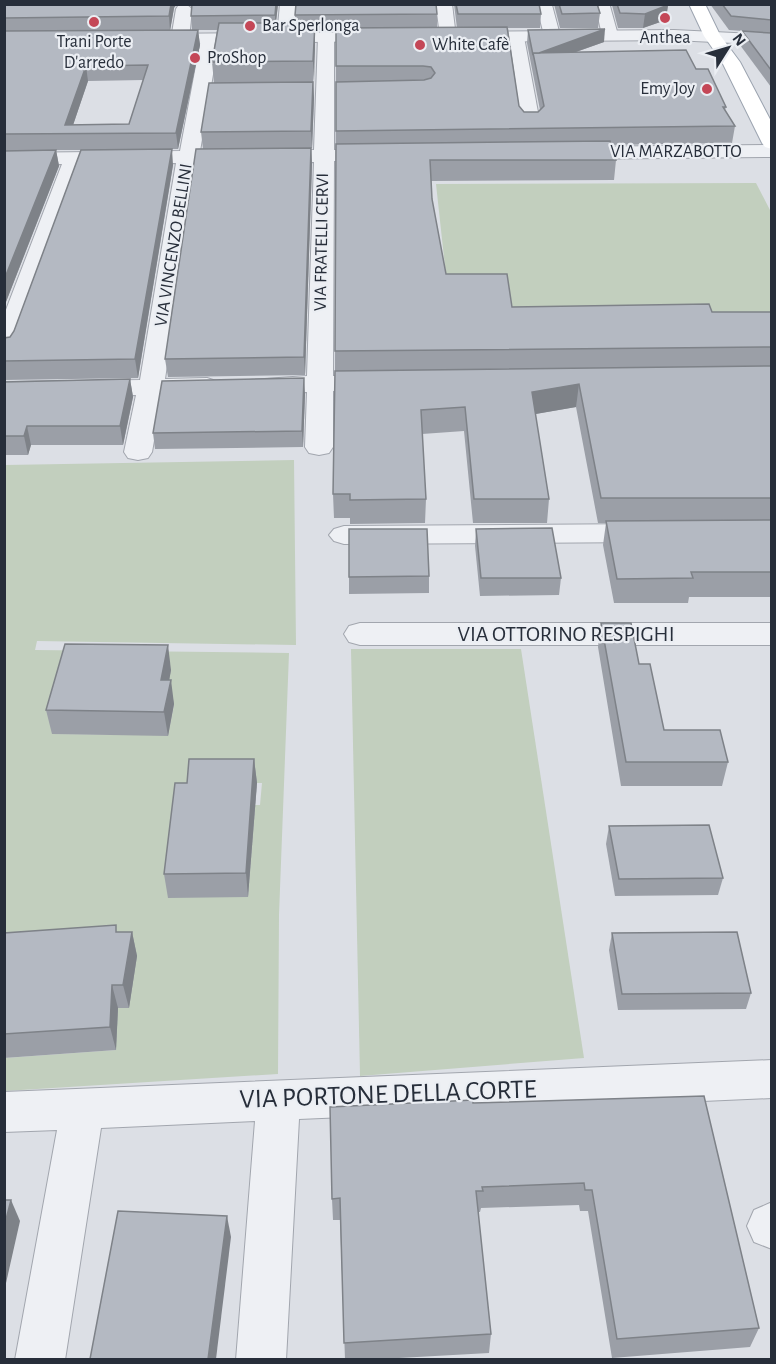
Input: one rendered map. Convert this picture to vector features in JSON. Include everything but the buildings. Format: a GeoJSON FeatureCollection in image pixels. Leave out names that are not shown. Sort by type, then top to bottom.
{"type":"FeatureCollection","features":[{"type":"Feature","properties":{"kind":"main road"},"geometry":{"type":"LineString","coordinates":[[697,4],[712,36],[731,62],[771,143]]}},
{"type":"Feature","properties":{"kind":"street"},"geometry":{"type":"LineString","coordinates":[[285,37],[288,4]]}},
{"type":"Feature","properties":{"kind":"street"},"geometry":{"type":"LineString","coordinates":[[444,4],[442,37],[610,35],[712,36],[771,40]]}},
{"type":"Feature","properties":{"kind":"street"},"geometry":{"type":"LineString","coordinates":[[544,5],[552,35]]}},
{"type":"Feature","properties":{"kind":"street"},"geometry":{"type":"LineString","coordinates":[[602,6],[610,35]]}},
{"type":"Feature","properties":{"kind":"street"},"geometry":{"type":"LineString","coordinates":[[180,39],[184,9]]}},
{"type":"Feature","properties":{"kind":"street"},"geometry":{"type":"LineString","coordinates":[[712,36],[746,31],[771,31]]}},
{"type":"Feature","properties":{"kind":"street","name":"VIA FRATELLI CERVI"},"geometry":{"type":"LineString","coordinates":[[319,447],[322,155],[314,92],[326,36]]}},
{"type":"Feature","properties":{"kind":"street"},"geometry":{"type":"LineString","coordinates":[[145,39],[401,37]]}},
{"type":"Feature","properties":{"kind":"street"},"geometry":{"type":"LineString","coordinates":[[516,37],[530,123]]}},
{"type":"Feature","properties":{"kind":"street","name":"VIA VINCENZO BELLINI"},"geometry":{"type":"LineString","coordinates":[[138,452],[187,157],[207,92],[210,39]]}},
{"type":"Feature","properties":{"kind":"street"},"geometry":{"type":"LineString","coordinates":[[314,92],[347,91]]}},
{"type":"Feature","properties":{"kind":"street","name":"VIA MARZABOTTO"},"geometry":{"type":"LineString","coordinates":[[547,153],[771,151]]}},
{"type":"Feature","properties":{"kind":"street"},"geometry":{"type":"LineString","coordinates":[[4,159],[405,154]]}},
{"type":"Feature","properties":{"kind":"street"},"geometry":{"type":"LineString","coordinates":[[4,348],[75,157]]}},
{"type":"Feature","properties":{"kind":"street"},"geometry":{"type":"LineString","coordinates":[[4,390],[403,383]]}},
{"type":"Feature","properties":{"kind":"street"},"geometry":{"type":"LineString","coordinates":[[344,535],[676,533]]}},
{"type":"Feature","properties":{"kind":"street","name":"VIA OTTORINO RESPIGHI"},"geometry":{"type":"LineString","coordinates":[[360,634],[771,634]]}},
{"type":"Feature","properties":{"kind":"street","name":"VIA PORTONE DELLA CORTE"},"geometry":{"type":"LineString","coordinates":[[4,1112],[771,1079]]}},
{"type":"Feature","properties":{"kind":"street"},"geometry":{"type":"LineString","coordinates":[[261,1359],[278,1100]]}},
{"type":"Feature","properties":{"kind":"street"},"geometry":{"type":"LineString","coordinates":[[40,1359],[83,1107]]}},
{"type":"Feature","properties":{"kind":"green space"},"geometry":{"type":"Polygon","coordinates":[[[756,183],[771,212],[771,319],[515,319],[510,294],[448,294],[436,184],[756,183]]]}},
{"type":"Feature","properties":{"kind":"green space"},"geometry":{"type":"Polygon","coordinates":[[[294,460],[296,645],[37,641],[35,650],[289,653],[279,915],[278,1074],[5,1091],[5,1058],[116,1050],[5,957],[5,465],[294,460]],[[174,705],[53,734],[168,735],[174,705]],[[262,783],[193,784],[248,897],[255,805],[260,805],[262,783]]]}},
{"type":"Feature","properties":{"kind":"green space"},"geometry":{"type":"Polygon","coordinates":[[[351,649],[521,649],[584,1058],[360,1076],[351,649]]]}},
{"type":"Feature","properties":{"kind":"place","name":"Anthea"},"geometry":{"type":"Point","coordinates":[665,18]}},
{"type":"Feature","properties":{"kind":"place","name":"Trani Porte D'arredo"},"geometry":{"type":"Point","coordinates":[94,22]}},
{"type":"Feature","properties":{"kind":"place","name":"Bar Sperlonga"},"geometry":{"type":"Point","coordinates":[250,26]}},
{"type":"Feature","properties":{"kind":"place","name":"White Cafè"},"geometry":{"type":"Point","coordinates":[420,45]}},
{"type":"Feature","properties":{"kind":"place","name":"ProShop"},"geometry":{"type":"Point","coordinates":[195,58]}},
{"type":"Feature","properties":{"kind":"place","name":"Emy Joy"},"geometry":{"type":"Point","coordinates":[707,89]}}]}
